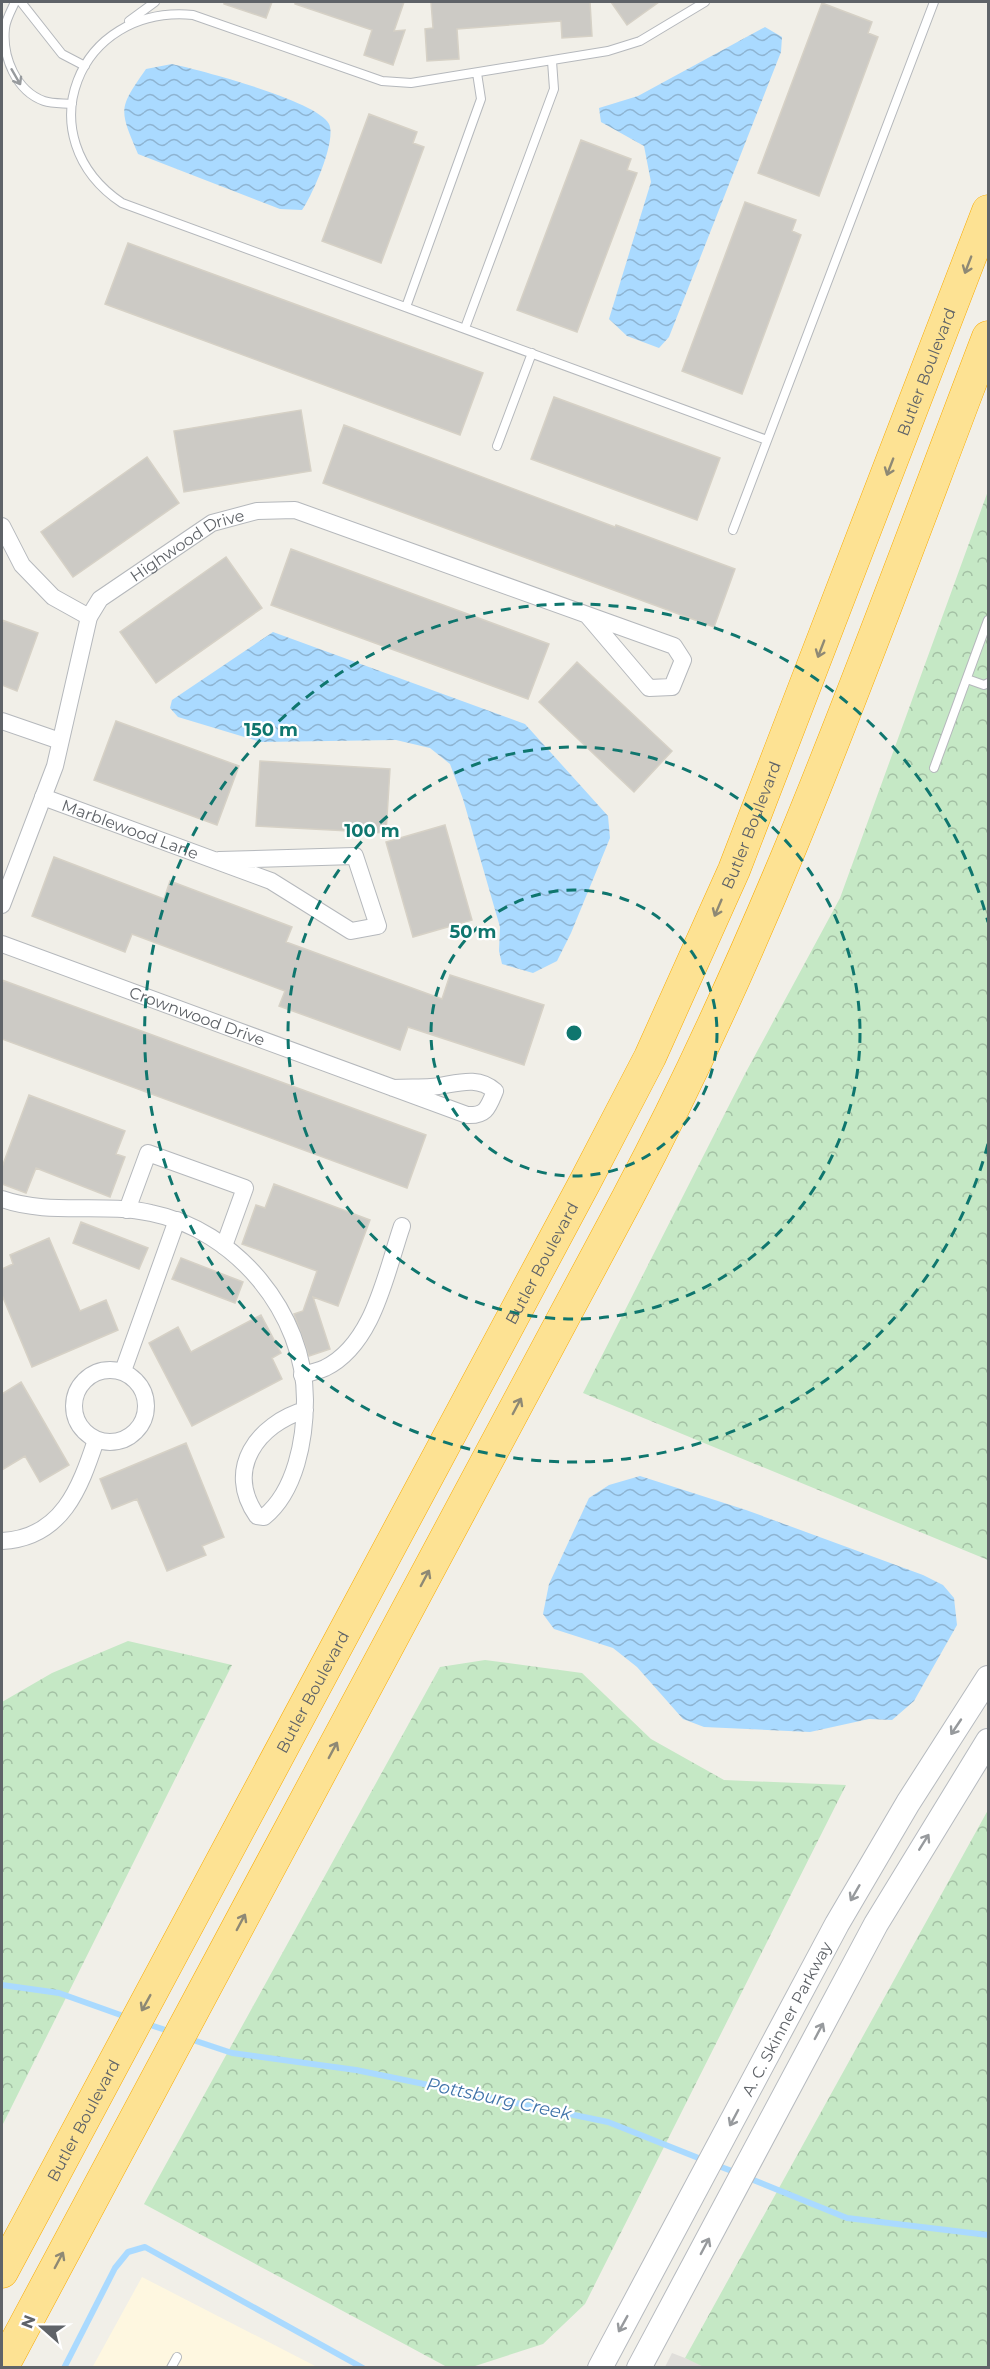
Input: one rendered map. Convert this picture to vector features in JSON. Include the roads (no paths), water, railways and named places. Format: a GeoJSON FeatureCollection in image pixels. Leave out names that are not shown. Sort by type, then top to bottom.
{"type":"FeatureCollection","features":[{"type":"Feature","properties":{"kind":"highway","name":"Butler Boulevard"},"geometry":{"type":"LineString","coordinates":[[2,2272],[591,1172],[674,1005],[760,806],[988,211]]}},
{"type":"Feature","properties":{"kind":"highway"},"geometry":{"type":"LineString","coordinates":[[2,2367],[214,1974],[692,1074],[803,821],[988,337]]}},
{"type":"Feature","properties":{"kind":"highway"},"geometry":{"type":"LineString","coordinates":[[9,2367],[44,2288]]}},
{"type":"Feature","properties":{"kind":"main road","name":"A. C. Skinner Parkway"},"geometry":{"type":"LineString","coordinates":[[600,2367],[872,1863],[988,1678]]}},
{"type":"Feature","properties":{"kind":"main road"},"geometry":{"type":"LineString","coordinates":[[639,2367],[887,1906],[988,1741]]}},
{"type":"Feature","properties":{"kind":"street","name":"Highwood Drive"},"geometry":{"type":"LineString","coordinates":[[2,905],[43,797],[60,741],[88,617],[100,599],[212,523],[257,511],[295,510],[674,646],[683,660],[672,687],[649,688],[587,615]]}},
{"type":"Feature","properties":{"kind":"street"},"geometry":{"type":"LineString","coordinates":[[2,525],[22,565],[53,597],[88,617]]}},
{"type":"Feature","properties":{"kind":"street"},"geometry":{"type":"LineString","coordinates":[[2,721],[60,741]]}},
{"type":"Feature","properties":{"kind":"street","name":"Marblewood Lane"},"geometry":{"type":"LineString","coordinates":[[43,797],[271,881],[351,931],[378,926],[355,856],[219,860]]}},
{"type":"Feature","properties":{"kind":"street","name":"Crownwood Drive"},"geometry":{"type":"LineString","coordinates":[[2,944],[393,1088],[467,1114],[479,1115],[488,1111],[495,1091],[487,1083],[467,1081],[432,1087],[393,1088]]}},
{"type":"Feature","properties":{"kind":"street"},"geometry":{"type":"LineString","coordinates":[[127,1210],[148,1153],[245,1188],[224,1246]]}},
{"type":"Feature","properties":{"kind":"street"},"geometry":{"type":"LineString","coordinates":[[2,1199],[39,1207],[150,1212],[177,1220],[224,1246],[259,1277],[273,1297],[290,1332],[303,1375],[305,1410],[302,1441],[286,1488],[275,1508],[264,1517],[257,1516],[250,1506],[244,1485],[244,1470],[250,1453],[259,1436],[273,1424],[289,1414],[305,1410]]}},
{"type":"Feature","properties":{"kind":"street"},"geometry":{"type":"LineString","coordinates":[[123,1371],[177,1220]]}},
{"type":"Feature","properties":{"kind":"street"},"geometry":{"type":"LineString","coordinates":[[303,1375],[324,1368],[340,1357],[358,1338],[370,1316],[402,1226]]}},
{"type":"Feature","properties":{"kind":"street"},"geometry":{"type":"LineString","coordinates":[[110,1369],[123,1371],[140,1386],[145,1396],[144,1419],[129,1436],[119,1441],[96,1440],[85,1433],[74,1411],[74,1398],[78,1387],[87,1377],[98,1371],[110,1369]]}},
{"type":"Feature","properties":{"kind":"street"},"geometry":{"type":"LineString","coordinates":[[2,1541],[21,1538],[33,1533],[67,1507],[81,1485],[96,1440]]}},
{"type":"Feature","properties":{"kind":"lane"},"geometry":{"type":"LineString","coordinates":[[15,2],[5,27],[8,61],[17,82],[32,95],[46,102],[72,104]]}},
{"type":"Feature","properties":{"kind":"lane"},"geometry":{"type":"LineString","coordinates":[[21,2],[62,54],[85,66]]}},
{"type":"Feature","properties":{"kind":"lane"},"geometry":{"type":"LineString","coordinates":[[155,2],[116,31],[91,54],[73,88],[71,122],[89,173],[103,189],[122,202],[767,440]]}},
{"type":"Feature","properties":{"kind":"lane"},"geometry":{"type":"LineString","coordinates":[[116,31],[144,19],[168,13],[193,15],[382,81],[411,83],[608,51],[640,41],[705,2]]}},
{"type":"Feature","properties":{"kind":"lane"},"geometry":{"type":"LineString","coordinates":[[733,530],[934,2]]}},
{"type":"Feature","properties":{"kind":"lane"},"geometry":{"type":"LineString","coordinates":[[465,328],[554,89],[552,61]]}},
{"type":"Feature","properties":{"kind":"lane"},"geometry":{"type":"LineString","coordinates":[[406,307],[481,99],[477,73]]}},
{"type":"Feature","properties":{"kind":"lane"},"geometry":{"type":"LineString","coordinates":[[497,446],[532,353]]}},
{"type":"Feature","properties":{"kind":"lane"},"geometry":{"type":"LineString","coordinates":[[934,768],[988,620]]}},
{"type":"Feature","properties":{"kind":"lane"},"geometry":{"type":"LineString","coordinates":[[967,679],[988,683]]}},
{"type":"Feature","properties":{"kind":"lane"},"geometry":{"type":"LineString","coordinates":[[171,2367],[177,2357]]}},
{"type":"Feature","properties":{"kind":"water"},"geometry":{"type":"Polygon","coordinates":[[[765,27],[782,37],[781,52],[669,337],[659,348],[627,336],[609,319],[651,182],[644,146],[601,122],[599,108],[638,96],[765,27]]]}},
{"type":"Feature","properties":{"kind":"water"},"geometry":{"type":"Polygon","coordinates":[[[172,64],[282,96],[320,115],[329,124],[331,132],[327,155],[312,193],[302,210],[280,209],[138,154],[127,127],[124,110],[126,102],[146,69],[172,64]]]}},
{"type":"Feature","properties":{"kind":"water"},"geometry":{"type":"Polygon","coordinates":[[[273,632],[525,724],[608,816],[610,838],[557,961],[533,973],[502,964],[499,951],[500,927],[463,799],[450,764],[430,748],[396,740],[261,742],[178,717],[170,708],[172,700],[273,632]]]}},
{"type":"Feature","properties":{"kind":"water"},"geometry":{"type":"Polygon","coordinates":[[[640,1476],[746,1510],[923,1575],[943,1585],[954,1598],[957,1625],[914,1701],[892,1720],[869,1719],[810,1732],[704,1727],[683,1719],[637,1667],[613,1648],[554,1629],[543,1614],[549,1584],[589,1498],[609,1485],[640,1476]]]}},
{"type":"Feature","properties":{"kind":"waterway","name":"Pottsburg Creek"},"geometry":{"type":"LineString","coordinates":[[2,1985],[59,1993],[129,2018]]}},
{"type":"Feature","properties":{"kind":"waterway","name":"Pottsburg Creek"},"geometry":{"type":"LineString","coordinates":[[144,2023],[172,2032]]}},
{"type":"Feature","properties":{"kind":"waterway","name":"Pottsburg Creek"},"geometry":{"type":"LineString","coordinates":[[190,2039],[232,2053],[356,2070],[608,2122],[706,2161]]}},
{"type":"Feature","properties":{"kind":"waterway","name":"Pottsburg Creek"},"geometry":{"type":"LineString","coordinates":[[716,2165],[737,2173]]}},
{"type":"Feature","properties":{"kind":"waterway","name":"Pottsburg Creek"},"geometry":{"type":"LineString","coordinates":[[746,2177],[847,2218],[988,2235]]}},
{"type":"Feature","properties":{"kind":"waterway"},"geometry":{"type":"LineString","coordinates":[[64,2368],[115,2268],[128,2252],[145,2247],[363,2368]]}}]}
